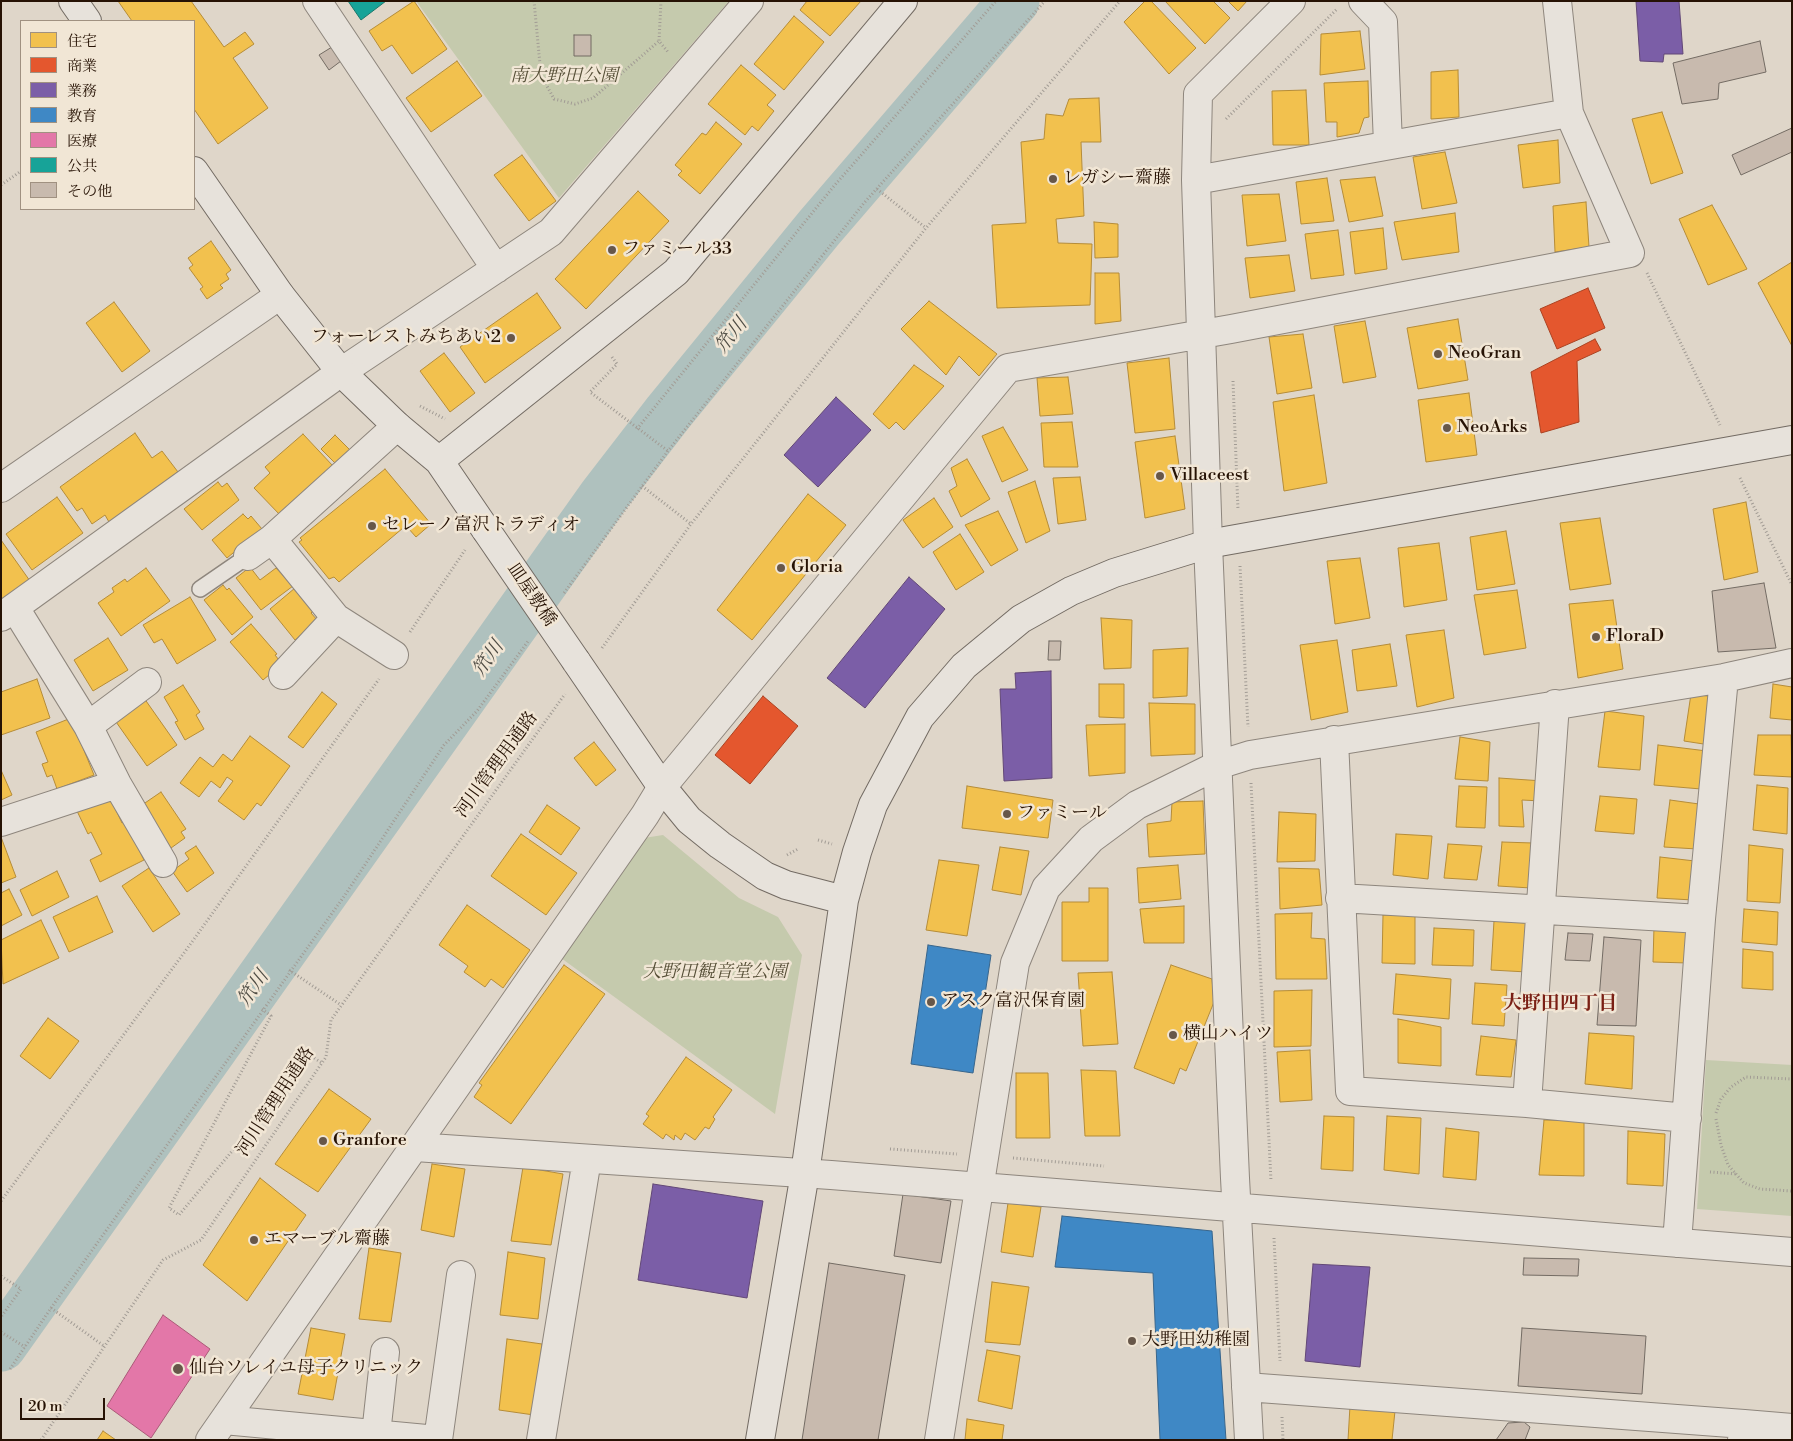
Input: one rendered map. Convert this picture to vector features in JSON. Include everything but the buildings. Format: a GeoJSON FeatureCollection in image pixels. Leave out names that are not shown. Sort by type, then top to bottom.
{"type":"FeatureCollection","features":[{"type":"Feature","properties":{"kind":"street"},"geometry":{"type":"LineString","coordinates":[[73,1],[86,20]]}},
{"type":"Feature","properties":{"kind":"street"},"geometry":{"type":"LineString","coordinates":[[317,1],[496,269]]}},
{"type":"Feature","properties":{"kind":"street"},"geometry":{"type":"LineString","coordinates":[[163,864],[117,784],[88,726],[8,613],[340,372],[551,232],[749,1]]}},
{"type":"Feature","properties":{"kind":"street"},"geometry":{"type":"LineString","coordinates":[[439,461],[676,272],[903,1]]}},
{"type":"Feature","properties":{"kind":"street"},"geometry":{"type":"LineString","coordinates":[[1249,1440],[1236,1207],[1208,544],[1196,180],[1198,94],[1291,1]]}},
{"type":"Feature","properties":{"kind":"street"},"geometry":{"type":"LineString","coordinates":[[217,1430],[645,815],[662,787],[1008,368],[1201,334],[1630,253],[1569,113],[1558,1]]}},
{"type":"Feature","properties":{"kind":"street"},"geometry":{"type":"LineString","coordinates":[[1350,5],[1383,22],[1388,144]]}},
{"type":"Feature","properties":{"kind":"street"},"geometry":{"type":"LineString","coordinates":[[1196,180],[1569,113]]}},
{"type":"Feature","properties":{"kind":"street","name":"皿屋敷橋"},"geometry":{"type":"LineString","coordinates":[[195,172],[280,295],[340,372],[397,426],[439,461],[662,787],[689,820],[720,845],[765,876],[786,885],[844,900]]}},
{"type":"Feature","properties":{"kind":"street"},"geometry":{"type":"LineString","coordinates":[[1,488],[280,295]]}},
{"type":"Feature","properties":{"kind":"street"},"geometry":{"type":"LineString","coordinates":[[248,556],[272,539],[397,426]]}},
{"type":"Feature","properties":{"kind":"street"},"geometry":{"type":"LineString","coordinates":[[760,1440],[805,1173],[844,900],[857,852],[873,805],[920,717],[964,666],[1021,619],[1070,591],[1114,573],[1208,544],[1792,440]]}},
{"type":"Feature","properties":{"kind":"street"},"geometry":{"type":"LineString","coordinates":[[272,539],[336,618],[394,656]]}},
{"type":"Feature","properties":{"kind":"street"},"geometry":{"type":"LineString","coordinates":[[283,675],[336,618]]}},
{"type":"Feature","properties":{"kind":"street"},"geometry":{"type":"LineString","coordinates":[[938,1440],[1015,963],[1046,888],[1091,839],[1137,805],[1218,765],[1250,755],[1724,678],[1792,664]]}},
{"type":"Feature","properties":{"kind":"street"},"geometry":{"type":"LineString","coordinates":[[1677,1243],[1688,1118],[1701,919],[1724,678]]}},
{"type":"Feature","properties":{"kind":"street"},"geometry":{"type":"LineString","coordinates":[[88,726],[147,682]]}},
{"type":"Feature","properties":{"kind":"street"},"geometry":{"type":"LineString","coordinates":[[1527,1103],[1555,704]]}},
{"type":"Feature","properties":{"kind":"street"},"geometry":{"type":"LineString","coordinates":[[1334,740],[1350,1091],[1527,1103],[1688,1118]]}},
{"type":"Feature","properties":{"kind":"street"},"geometry":{"type":"LineString","coordinates":[[1,822],[117,784]]}},
{"type":"Feature","properties":{"kind":"street"},"geometry":{"type":"LineString","coordinates":[[1340,898],[1701,919]]}},
{"type":"Feature","properties":{"kind":"street"},"geometry":{"type":"LineString","coordinates":[[415,1147],[980,1186],[1792,1252]]}},
{"type":"Feature","properties":{"kind":"street"},"geometry":{"type":"LineString","coordinates":[[542,1440],[587,1158]]}},
{"type":"Feature","properties":{"kind":"street"},"geometry":{"type":"LineString","coordinates":[[217,1430],[376,1434],[437,1440],[461,1275]]}},
{"type":"Feature","properties":{"kind":"street"},"geometry":{"type":"LineString","coordinates":[[376,1434],[385,1352]]}},
{"type":"Feature","properties":{"kind":"street"},"geometry":{"type":"LineString","coordinates":[[1246,1386],[1743,1432],[1792,1428]]}},
{"type":"Feature","properties":{"kind":"lane"},"geometry":{"type":"LineString","coordinates":[[200,589],[248,556]]}},
{"type":"Feature","properties":{"kind":"path"},"geometry":{"type":"LineString","coordinates":[[534,1],[541,75],[554,99],[575,104],[593,98],[659,41]]}},
{"type":"Feature","properties":{"kind":"path"},"geometry":{"type":"LineString","coordinates":[[661,1],[659,41],[671,55]]}},
{"type":"Feature","properties":{"kind":"path"},"geometry":{"type":"LineString","coordinates":[[636,429],[834,186],[996,1]]}},
{"type":"Feature","properties":{"kind":"path"},"geometry":{"type":"LineString","coordinates":[[601,648],[692,524],[926,228],[1120,1]]}},
{"type":"Feature","properties":{"kind":"path"},"geometry":{"type":"LineString","coordinates":[[1222,123],[1350,5]]}},
{"type":"Feature","properties":{"kind":"path"},"geometry":{"type":"LineString","coordinates":[[1,184],[20,172]]}},
{"type":"Feature","properties":{"kind":"path"},"geometry":{"type":"LineString","coordinates":[[877,189],[926,228]]}},
{"type":"Feature","properties":{"kind":"path"},"geometry":{"type":"LineString","coordinates":[[1630,253],[1647,271],[1721,428]]}},
{"type":"Feature","properties":{"kind":"path"},"geometry":{"type":"LineString","coordinates":[[1233,378],[1239,538],[1283,1440]]}},
{"type":"Feature","properties":{"kind":"path"},"geometry":{"type":"LineString","coordinates":[[597,399],[666,449]]}},
{"type":"Feature","properties":{"kind":"path"},"geometry":{"type":"LineString","coordinates":[[1740,478],[1792,585]]}},
{"type":"Feature","properties":{"kind":"path"},"geometry":{"type":"LineString","coordinates":[[642,486],[692,524]]}},
{"type":"Feature","properties":{"kind":"path"},"geometry":{"type":"LineString","coordinates":[[1,1201],[192,942],[394,656],[466,549]]}},
{"type":"Feature","properties":{"kind":"path","name":"河川管理用通路"},"geometry":{"type":"LineString","coordinates":[[41,1440],[163,1260],[201,1240],[326,1057],[331,1020],[341,1005],[568,690]]}},
{"type":"Feature","properties":{"kind":"path"},"geometry":{"type":"LineString","coordinates":[[289,970],[341,1005]]}},
{"type":"Feature","properties":{"kind":"path"},"geometry":{"type":"LineString","coordinates":[[262,1009],[271,1016],[169,1208],[179,1215],[311,1056],[322,1063]]}},
{"type":"Feature","properties":{"kind":"path"},"geometry":{"type":"LineString","coordinates":[[1792,1080],[1746,1078],[1731,1087],[1721,1098],[1716,1114],[1717,1127],[1728,1165],[1744,1183],[1760,1189],[1792,1191]]}},
{"type":"Feature","properties":{"kind":"path"},"geometry":{"type":"LineString","coordinates":[[1708,1172],[1736,1174]]}},
{"type":"Feature","properties":{"kind":"path"},"geometry":{"type":"LineString","coordinates":[[1,1276],[21,1289],[1,1317]]}},
{"type":"Feature","properties":{"kind":"path"},"geometry":{"type":"LineString","coordinates":[[10,1370],[23,1346],[51,1308],[104,1346]]}},
{"type":"Feature","properties":{"kind":"path"},"geometry":{"type":"LineString","coordinates":[[1,1332],[23,1346]]}},
{"type":"Feature","properties":{"kind":"green space","name":"南大野田公園"},"geometry":{"type":"Polygon","coordinates":[[[416,1],[729,1],[559,198],[416,1]]]}},
{"type":"Feature","properties":{"kind":"green space","name":"大野田観音堂公園"},"geometry":{"type":"Polygon","coordinates":[[[663,835],[739,898],[778,917],[802,955],[775,1114],[561,958],[644,838],[663,835]]]}},
{"type":"Feature","properties":{"kind":"green space"},"geometry":{"type":"Polygon","coordinates":[[[1706,1060],[1792,1065],[1792,1216],[1697,1209],[1706,1060]]]}},
{"type":"Feature","properties":{"kind":"waterway","name":"笊川"},"geometry":{"type":"LineString","coordinates":[[1,1346],[604,496],[668,413],[819,228],[1014,1]]}},
{"type":"Feature","properties":{"kind":"place","name":"レガシー齋藤"},"geometry":{"type":"Point","coordinates":[1053,179]}},
{"type":"Feature","properties":{"kind":"place","name":"ファミール33"},"geometry":{"type":"Point","coordinates":[612,250]}},
{"type":"Feature","properties":{"kind":"place","name":"フォーレストみちあい2"},"geometry":{"type":"Point","coordinates":[511,338]}},
{"type":"Feature","properties":{"kind":"place","name":"NeoGran"},"geometry":{"type":"Point","coordinates":[1438,354]}},
{"type":"Feature","properties":{"kind":"place","name":"NeoArks"},"geometry":{"type":"Point","coordinates":[1447,428]}},
{"type":"Feature","properties":{"kind":"place","name":"Villaceest"},"geometry":{"type":"Point","coordinates":[1160,476]}},
{"type":"Feature","properties":{"kind":"place","name":"セレーノ富沢トラディオ"},"geometry":{"type":"Point","coordinates":[372,526]}},
{"type":"Feature","properties":{"kind":"place","name":"Gloria"},"geometry":{"type":"Point","coordinates":[781,568]}},
{"type":"Feature","properties":{"kind":"place","name":"FloraD"},"geometry":{"type":"Point","coordinates":[1596,637]}},
{"type":"Feature","properties":{"kind":"place","name":"ファミール"},"geometry":{"type":"Point","coordinates":[1007,814]}},
{"type":"Feature","properties":{"kind":"place","name":"アスク富沢保育園"},"geometry":{"type":"Point","coordinates":[931,1002]}},
{"type":"Feature","properties":{"kind":"place","name":"横山ハイツ"},"geometry":{"type":"Point","coordinates":[1173,1035]}},
{"type":"Feature","properties":{"kind":"place","name":"Granfore"},"geometry":{"type":"Point","coordinates":[323,1141]}},
{"type":"Feature","properties":{"kind":"place","name":"エマーブル齋藤"},"geometry":{"type":"Point","coordinates":[254,1240]}},
{"type":"Feature","properties":{"kind":"place","name":"大野田幼稚園"},"geometry":{"type":"Point","coordinates":[1132,1341]}},
{"type":"Feature","properties":{"kind":"place","name":"仙台ソレイユ母子クリニック"},"geometry":{"type":"Point","coordinates":[178,1369]}},
{"type":"Feature","properties":{"kind":"district","name":"大野田四丁目"},"geometry":{"type":"Point","coordinates":[1560,1004]}}]}
